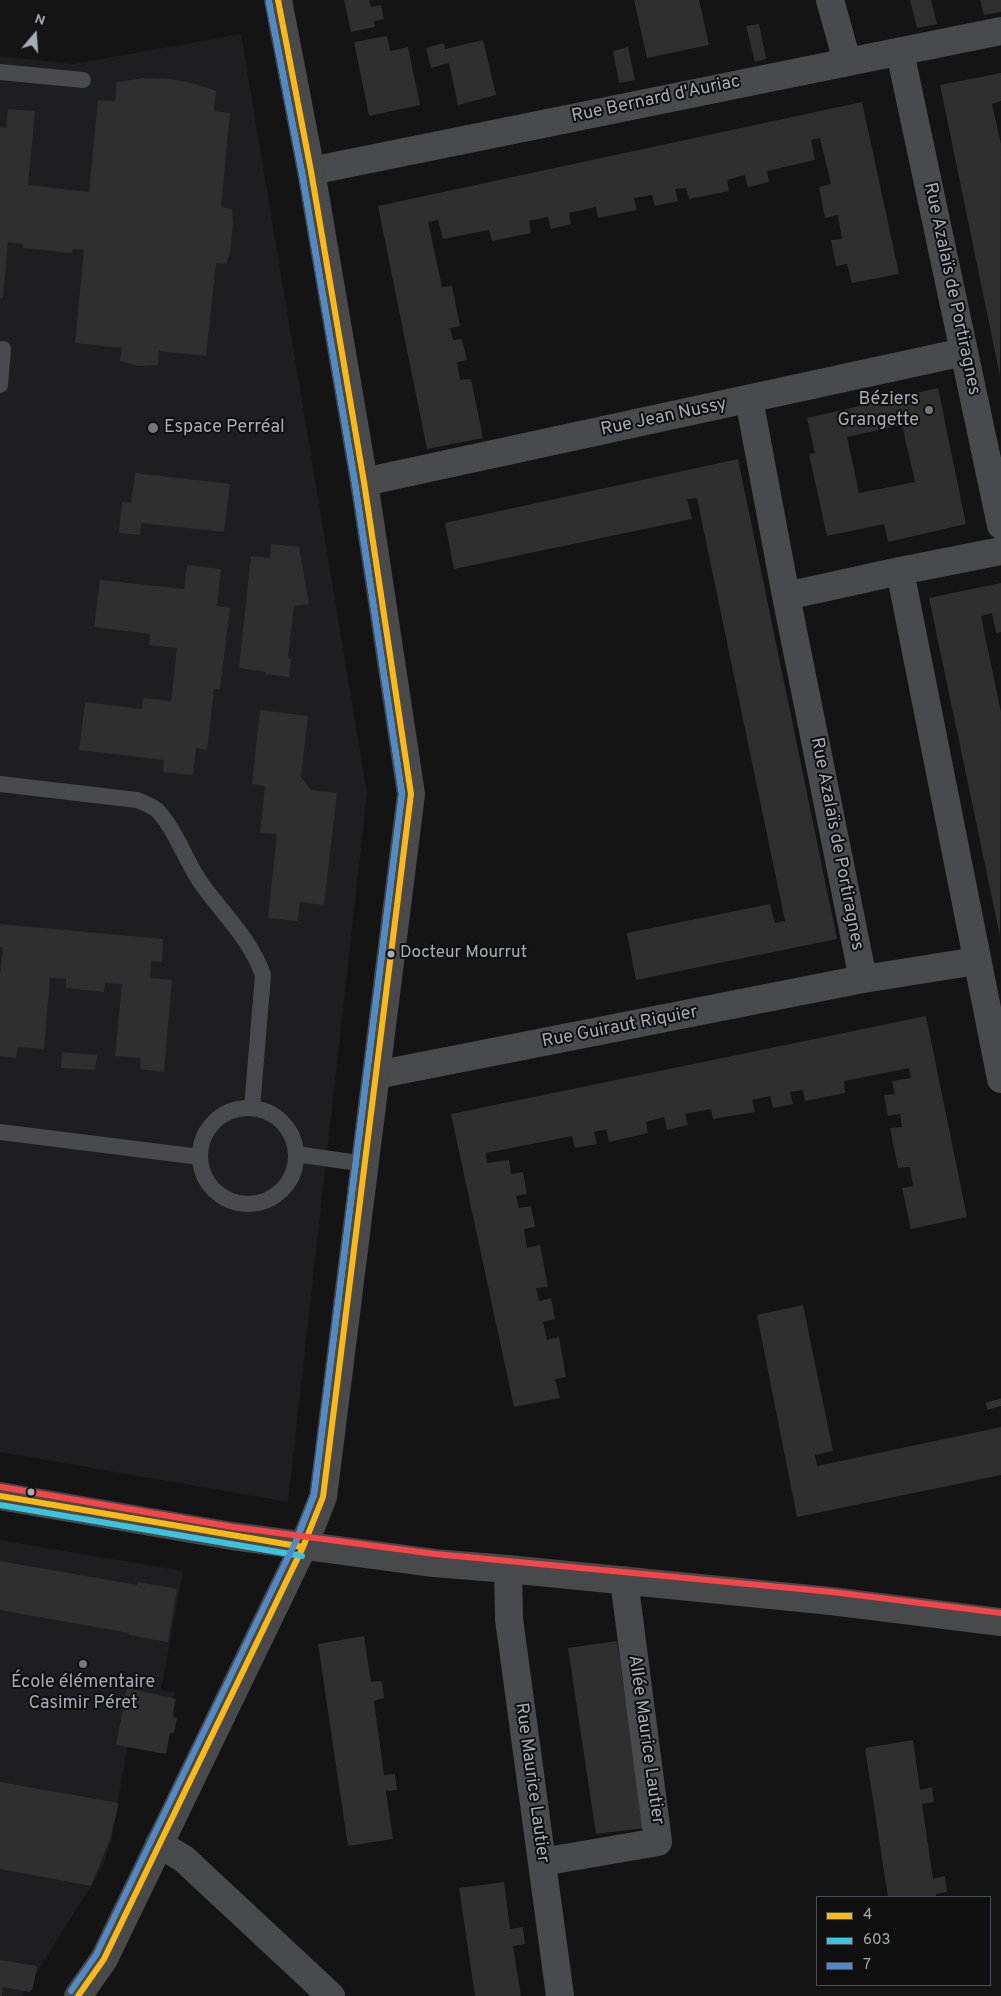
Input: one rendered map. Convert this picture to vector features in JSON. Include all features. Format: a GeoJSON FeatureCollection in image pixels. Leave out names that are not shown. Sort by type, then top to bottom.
{"type":"FeatureCollection","features":[{"type":"Feature","properties":{"kind":"street"},"geometry":{"type":"LineString","coordinates":[[78,1996],[104,1958],[160,1844],[303,1547],[323,1497],[411,794],[364,482],[311,170],[278,0]]}},
{"type":"Feature","properties":{"kind":"street"},"geometry":{"type":"LineString","coordinates":[[830,0],[847,61]]}},
{"type":"Feature","properties":{"kind":"street","name":"Rue Bernard d'Auriac"},"geometry":{"type":"LineString","coordinates":[[311,170],[1001,31]]}},
{"type":"Feature","properties":{"kind":"street","name":"Rue Azalaïs de Portiragnes"},"geometry":{"type":"LineString","coordinates":[[900,52],[1001,525]]}},
{"type":"Feature","properties":{"kind":"street","name":"Rue Jean Nussy"},"geometry":{"type":"LineString","coordinates":[[364,482],[964,352]]}},
{"type":"Feature","properties":{"kind":"street","name":"Rue Azalaïs de Portiragnes"},"geometry":{"type":"LineString","coordinates":[[749,400],[786,596],[864,979]]}},
{"type":"Feature","properties":{"kind":"street"},"geometry":{"type":"LineString","coordinates":[[786,596],[1001,551]]}},
{"type":"Feature","properties":{"kind":"street"},"geometry":{"type":"LineString","coordinates":[[900,571],[1001,1079]]}},
{"type":"Feature","properties":{"kind":"street"},"geometry":{"type":"LineString","coordinates":[[864,979],[976,960]]}},
{"type":"Feature","properties":{"kind":"street","name":"Rue Guiraut Riquier"},"geometry":{"type":"LineString","coordinates":[[376,1075],[864,979]]}},
{"type":"Feature","properties":{"kind":"street"},"geometry":{"type":"LineString","coordinates":[[0,1496],[303,1547],[434,1563],[831,1601],[1001,1622]]}},
{"type":"Feature","properties":{"kind":"street","name":"Rue Maurice Lautier"},"geometry":{"type":"LineString","coordinates":[[508,1569],[509,1619],[560,1996]]}},
{"type":"Feature","properties":{"kind":"street","name":"Allée Maurice Lautier"},"geometry":{"type":"LineString","coordinates":[[542,1862],[658,1842],[624,1580]]}},
{"type":"Feature","properties":{"kind":"street"},"geometry":{"type":"LineString","coordinates":[[160,1844],[184,1859],[331,1996]]}},
{"type":"Feature","properties":{"kind":"lane"},"geometry":{"type":"LineString","coordinates":[[0,72],[83,80]]}},
{"type":"Feature","properties":{"kind":"lane"},"geometry":{"type":"LineString","coordinates":[[0,384],[3,349]]}},
{"type":"Feature","properties":{"kind":"lane"},"geometry":{"type":"LineString","coordinates":[[0,784],[138,800],[156,809],[172,830],[200,882],[256,956],[263,975],[252,1108]]}},
{"type":"Feature","properties":{"kind":"lane"},"geometry":{"type":"LineString","coordinates":[[237,1108],[267,1111],[280,1119],[290,1131],[296,1154],[292,1175],[284,1188],[272,1197],[258,1203],[243,1204],[229,1200],[216,1192],[206,1180],[200,1157],[203,1136],[212,1124],[223,1114],[237,1108]]}},
{"type":"Feature","properties":{"kind":"lane"},"geometry":{"type":"LineString","coordinates":[[0,1132],[200,1157]]}},
{"type":"Feature","properties":{"kind":"lane"},"geometry":{"type":"LineString","coordinates":[[296,1154],[365,1164]]}},
{"type":"Feature","properties":{"kind":"shaded area","name":"Espace Perréal"},"geometry":{"type":"Polygon","coordinates":[[[241,34],[367,793],[288,1502],[0,1452],[0,56],[73,64],[241,34]]]}},
{"type":"Feature","properties":{"kind":"shaded area","name":"École élémentaire Casimir Péret"},"geometry":{"type":"Polygon","coordinates":[[[0,1540],[183,1571],[161,1690],[175,1692],[171,1710],[175,1712],[173,1727],[128,1742],[111,1842],[101,1870],[22,1996],[0,1996],[0,1540]]]}},
{"type":"Feature","properties":{"kind":"building"},"geometry":{"type":"Polygon","coordinates":[[[344,0],[369,0],[371,7],[381,5],[384,19],[374,21],[375,27],[351,32],[344,0]]]}},
{"type":"Feature","properties":{"kind":"building"},"geometry":{"type":"Polygon","coordinates":[[[634,0],[699,0],[709,45],[647,58],[634,0]]]}},
{"type":"Feature","properties":{"kind":"building"},"geometry":{"type":"Polygon","coordinates":[[[910,0],[931,0],[937,24],[917,28],[910,0]]]}},
{"type":"Feature","properties":{"kind":"building"},"geometry":{"type":"Polygon","coordinates":[[[980,0],[1001,0],[1001,12],[984,15],[980,0]]]}},
{"type":"Feature","properties":{"kind":"building"},"geometry":{"type":"Polygon","coordinates":[[[759,24],[766,59],[755,62],[746,26],[759,24]]]}},
{"type":"Feature","properties":{"kind":"building"},"geometry":{"type":"Polygon","coordinates":[[[387,36],[390,51],[408,47],[420,105],[369,116],[354,42],[387,36]]]}},
{"type":"Feature","properties":{"kind":"building"},"geometry":{"type":"Polygon","coordinates":[[[483,40],[496,95],[458,105],[449,63],[431,68],[426,48],[444,43],[445,49],[483,40]]]}},
{"type":"Feature","properties":{"kind":"building"},"geometry":{"type":"Polygon","coordinates":[[[628,47],[635,80],[619,83],[613,51],[628,47]]]}},
{"type":"Feature","properties":{"kind":"building"},"geometry":{"type":"Polygon","coordinates":[[[1001,73],[1001,101],[992,104],[1001,144],[1000,376],[940,85],[1001,73]]]}},
{"type":"Feature","properties":{"kind":"building"},"geometry":{"type":"Polygon","coordinates":[[[144,78],[169,79],[192,83],[214,90],[216,91],[214,111],[230,113],[221,207],[232,209],[233,225],[230,253],[226,264],[216,263],[206,356],[159,351],[158,365],[138,366],[120,361],[122,348],[75,343],[84,250],[73,249],[72,253],[23,248],[23,244],[8,242],[3,298],[0,298],[0,127],[6,128],[8,109],[35,111],[28,185],[89,192],[98,100],[115,101],[117,82],[144,78]]]}},
{"type":"Feature","properties":{"kind":"building"},"geometry":{"type":"Polygon","coordinates":[[[862,102],[899,274],[852,283],[847,264],[836,266],[831,240],[842,239],[838,215],[825,218],[819,187],[831,184],[820,138],[811,140],[815,160],[767,171],[769,182],[748,187],[745,175],[727,180],[729,191],[689,199],[686,188],[675,189],[678,201],[655,206],[652,195],[634,198],[637,210],[598,218],[596,207],[569,213],[571,224],[551,229],[548,217],[529,221],[531,233],[492,241],[489,230],[443,239],[438,220],[428,222],[442,287],[452,286],[460,326],[450,328],[453,340],[462,339],[467,360],[457,362],[460,380],[471,379],[483,438],[427,449],[378,206],[862,102]]]}},
{"type":"Feature","properties":{"kind":"building"},"geometry":{"type":"Polygon","coordinates":[[[938,388],[966,524],[888,542],[884,524],[827,536],[809,454],[815,453],[807,418],[938,388]],[[902,425],[847,437],[859,493],[915,482],[902,425]]]}},
{"type":"Feature","properties":{"kind":"building"},"geometry":{"type":"Polygon","coordinates":[[[738,459],[837,939],[636,980],[627,933],[770,904],[775,923],[785,921],[697,498],[687,499],[692,519],[454,569],[445,523],[738,459]]]}},
{"type":"Feature","properties":{"kind":"building"},"geometry":{"type":"Polygon","coordinates":[[[135,473],[230,484],[224,532],[141,523],[140,535],[119,533],[122,502],[131,503],[135,473]]]}},
{"type":"Feature","properties":{"kind":"building"},"geometry":{"type":"Polygon","coordinates":[[[271,544],[299,547],[309,604],[294,606],[288,658],[291,659],[289,677],[239,668],[251,556],[270,558],[271,544]]]}},
{"type":"Feature","properties":{"kind":"building"},"geometry":{"type":"Polygon","coordinates":[[[187,565],[221,569],[217,606],[230,608],[220,689],[214,689],[207,750],[196,748],[193,775],[163,772],[164,760],[79,750],[85,702],[142,709],[143,698],[171,701],[177,648],[149,645],[150,634],[94,627],[100,580],[184,589],[187,565]]]}},
{"type":"Feature","properties":{"kind":"building"},"geometry":{"type":"Polygon","coordinates":[[[1001,583],[1001,632],[996,633],[992,613],[981,616],[1001,712],[1000,936],[929,598],[1001,583]]]}},
{"type":"Feature","properties":{"kind":"building"},"geometry":{"type":"Polygon","coordinates":[[[260,710],[308,716],[301,777],[311,790],[337,793],[324,905],[300,902],[298,921],[268,918],[277,834],[260,833],[265,786],[252,784],[260,710]]]}},
{"type":"Feature","properties":{"kind":"building"},"geometry":{"type":"Polygon","coordinates":[[[0,924],[163,939],[162,962],[151,961],[150,978],[172,980],[164,1072],[140,1069],[141,1058],[115,1056],[122,984],[105,983],[104,992],[66,988],[66,979],[50,978],[44,1049],[18,1047],[16,1058],[0,1056],[0,976],[3,948],[0,947],[0,924]]]}},
{"type":"Feature","properties":{"kind":"building"},"geometry":{"type":"Polygon","coordinates":[[[926,1016],[967,1217],[911,1229],[902,1188],[913,1186],[910,1167],[898,1168],[890,1128],[902,1127],[900,1114],[888,1116],[884,1095],[895,1094],[892,1081],[911,1078],[909,1068],[844,1081],[845,1093],[805,1101],[803,1090],[790,1092],[793,1104],[773,1108],[770,1096],[752,1100],[755,1112],[713,1119],[711,1109],[685,1114],[688,1125],[667,1130],[664,1117],[646,1122],[648,1133],[609,1142],[606,1129],[594,1132],[597,1144],[575,1148],[572,1136],[486,1153],[487,1163],[509,1160],[511,1174],[523,1172],[527,1194],[516,1196],[519,1208],[531,1206],[535,1227],[524,1229],[527,1248],[540,1245],[548,1287],[536,1288],[539,1301],[551,1298],[555,1319],[543,1322],[547,1340],[559,1337],[566,1377],[555,1379],[560,1398],[514,1407],[451,1114],[926,1016]]]}},
{"type":"Feature","properties":{"kind":"building"},"geometry":{"type":"Polygon","coordinates":[[[62,1052],[97,1055],[95,1070],[61,1068],[62,1052]]]}},
{"type":"Feature","properties":{"kind":"building"},"geometry":{"type":"Polygon","coordinates":[[[803,1305],[833,1451],[815,1455],[817,1466],[1001,1427],[1001,1475],[797,1517],[757,1315],[803,1305]]]}},
{"type":"Feature","properties":{"kind":"building"},"geometry":{"type":"Polygon","coordinates":[[[0,1561],[137,1585],[138,1582],[177,1589],[168,1642],[128,1635],[129,1633],[0,1610],[0,1561]]]}},
{"type":"Feature","properties":{"kind":"building"},"geometry":{"type":"Polygon","coordinates":[[[364,1636],[371,1682],[382,1681],[384,1698],[374,1701],[384,1775],[395,1774],[397,1790],[386,1791],[393,1839],[348,1846],[318,1644],[364,1636]]]}},
{"type":"Feature","properties":{"kind":"building"},"geometry":{"type":"Polygon","coordinates":[[[617,1641],[645,1828],[596,1834],[568,1648],[617,1641]]]}},
{"type":"Feature","properties":{"kind":"building"},"geometry":{"type":"Polygon","coordinates":[[[127,1688],[176,1699],[172,1717],[177,1718],[174,1733],[170,1733],[166,1754],[116,1745],[127,1688]]]}},
{"type":"Feature","properties":{"kind":"building"},"geometry":{"type":"Polygon","coordinates":[[[913,1740],[920,1790],[932,1787],[934,1802],[922,1804],[933,1879],[945,1876],[947,1892],[936,1894],[936,1896],[888,1896],[865,1748],[913,1740]]]}},
{"type":"Feature","properties":{"kind":"building"},"geometry":{"type":"Polygon","coordinates":[[[0,1782],[119,1803],[110,1839],[91,1886],[0,1869],[0,1782]]]}},
{"type":"Feature","properties":{"kind":"building"},"geometry":{"type":"Polygon","coordinates":[[[504,1882],[510,1929],[523,1927],[525,1944],[513,1946],[521,1996],[475,1996],[459,1888],[504,1882]]]}},
{"type":"Feature","properties":{"kind":"building"},"geometry":{"type":"Polygon","coordinates":[[[0,1960],[37,1966],[33,1988],[30,1992],[3,1987],[2,1996],[0,1996],[0,1960]]]}},
{"type":"Feature","properties":{"kind":"tunnel"},"geometry":{"type":"LineString","coordinates":[[999,1399],[1001,1406]]}},
{"type":"Feature","properties":{"kind":"transit line","name":"4"},"geometry":{"type":"LineString","coordinates":[[78,1996],[104,1959],[303,1547],[323,1497],[411,794],[364,482],[311,171],[278,0]]}},
{"type":"Feature","properties":{"kind":"transit line","name":"603"},"geometry":{"type":"LineString","coordinates":[[269,2],[302,173],[355,483],[402,794],[314,1495],[295,1544]]}},
{"type":"Feature","properties":{"kind":"transit line","name":"7"},"geometry":{"type":"LineString","coordinates":[[71,1991],[96,1955],[295,1543],[314,1495],[402,794],[355,483],[302,173],[269,2]]}},
{"type":"Feature","properties":{"kind":"transit line"},"geometry":{"type":"LineString","coordinates":[[1,1487],[233,1527],[435,1554],[832,1592],[1001,1613]]}},
{"type":"Feature","properties":{"kind":"transit line","name":"4"},"geometry":{"type":"LineString","coordinates":[[0,1496],[303,1547]]}},
{"type":"Feature","properties":{"kind":"transit line","name":"603"},"geometry":{"type":"LineString","coordinates":[[0,1505],[302,1556]]}},
{"type":"Feature","properties":{"kind":"place","name":"Béziers Grangette"},"geometry":{"type":"Point","coordinates":[929,410]}},
{"type":"Feature","properties":{"kind":"place","name":"Espace Perréal"},"geometry":{"type":"Point","coordinates":[153,428]}},
{"type":"Feature","properties":{"kind":"place","name":"Docteur Mourrut"},"geometry":{"type":"Point","coordinates":[391,954]}},
{"type":"Feature","properties":{"kind":"place","name":"École élémentaire Casimir Péret"},"geometry":{"type":"Point","coordinates":[83,1664]}}]}
